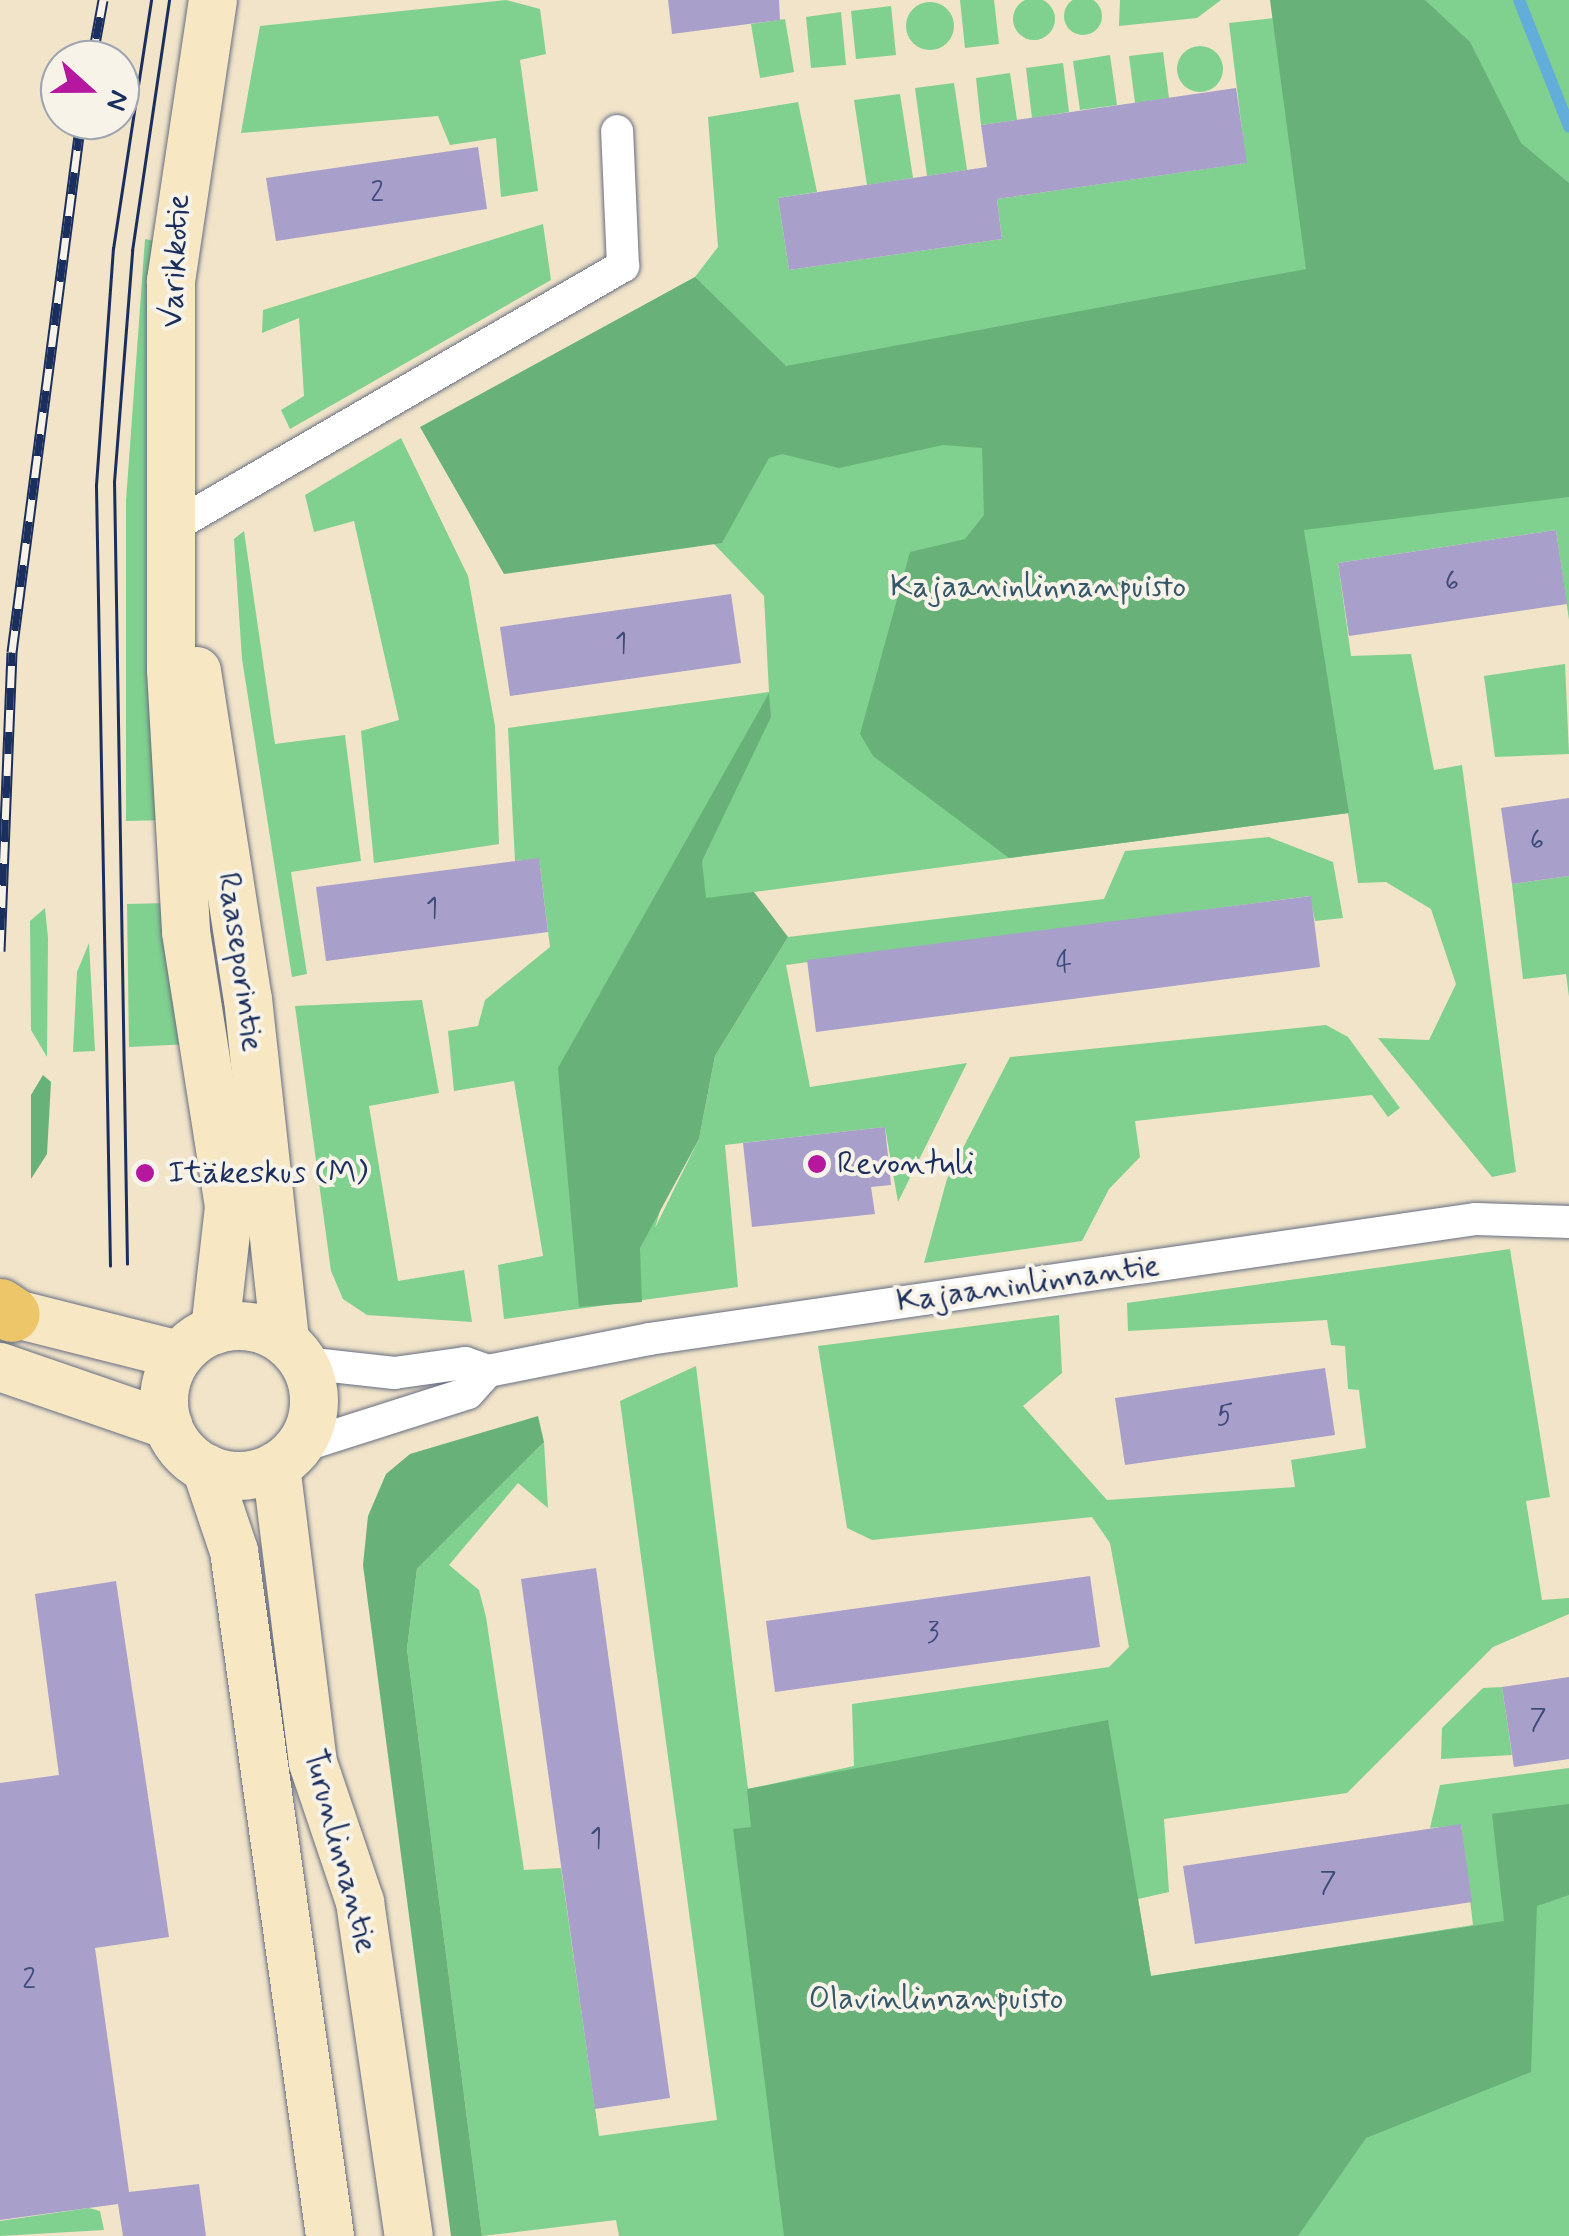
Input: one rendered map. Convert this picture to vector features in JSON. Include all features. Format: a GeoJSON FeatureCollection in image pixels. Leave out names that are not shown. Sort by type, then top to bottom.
{"type":"FeatureCollection","features":[{"type":"Feature","properties":{"kind":"main road","name":"Varikkotie"},"geometry":{"type":"LineString","coordinates":[[176,524],[177,197],[213,0]]}},
{"type":"Feature","properties":{"kind":"main road","name":"Raaseporintie"},"geometry":{"type":"LineString","coordinates":[[176,524],[178,586],[171,670],[186,932],[229,1207],[197,1342]]}},
{"type":"Feature","properties":{"kind":"main road","name":"Raaseporintie"},"geometry":{"type":"LineString","coordinates":[[178,586],[248,999],[294,1352]]}},
{"type":"Feature","properties":{"kind":"main road"},"geometry":{"type":"LineString","coordinates":[[0,1367],[168,1425],[206,1468],[248,1475],[288,1456],[314,1406],[294,1352],[258,1328],[197,1342],[4,1310]]}},
{"type":"Feature","properties":{"kind":"main road"},"geometry":{"type":"LineString","coordinates":[[168,1425],[166,1381],[197,1342]]}},
{"type":"Feature","properties":{"kind":"main road","name":"Turunlinnantie"},"geometry":{"type":"LineString","coordinates":[[288,1456],[313,1763],[360,1902],[409,2236]]}},
{"type":"Feature","properties":{"kind":"main road","name":"Turunlinnantie"},"geometry":{"type":"LineString","coordinates":[[206,1468],[234,1551],[330,2236]]}},
{"type":"Feature","properties":{"kind":"street"},"geometry":{"type":"LineString","coordinates":[[176,524],[623,266],[617,131]]}},
{"type":"Feature","properties":{"kind":"street","name":"Kajaaninlinnantie"},"geometry":{"type":"LineString","coordinates":[[294,1352],[394,1373],[464,1363],[488,1371],[667,1336],[1476,1219],[1569,1222]]}},
{"type":"Feature","properties":{"kind":"street","name":"Kajaaninlinnantie"},"geometry":{"type":"LineString","coordinates":[[288,1456],[468,1394],[488,1371]]}},
{"type":"Feature","properties":{"kind":"green space"},"geometry":{"type":"Polygon","coordinates":[[[1083,-3],[1096,3],[1102,16],[1096,29],[1083,35],[1070,29],[1064,16],[1070,3],[1083,-3]]]}},
{"type":"Feature","properties":{"kind":"green space"},"geometry":{"type":"Polygon","coordinates":[[[1034,-2],[1049,4],[1055,19],[1049,34],[1034,40],[1019,34],[1013,19],[1019,4],[1034,-2]]]}},
{"type":"Feature","properties":{"kind":"green space"},"geometry":{"type":"Polygon","coordinates":[[[506,0],[540,9],[546,54],[520,60],[538,191],[501,197],[496,138],[450,145],[438,116],[241,133],[260,26],[506,0]]]}},
{"type":"Feature","properties":{"kind":"green space"},"geometry":{"type":"Polygon","coordinates":[[[960,0],[994,0],[999,44],[965,48],[960,0]]]}},
{"type":"Feature","properties":{"kind":"green space"},"geometry":{"type":"Polygon","coordinates":[[[1120,0],[1221,0],[1197,18],[1119,26],[1120,0]]]}},
{"type":"Feature","properties":{"kind":"green space"},"geometry":{"type":"Polygon","coordinates":[[[1270,0],[1569,0],[1569,240],[1270,0]]]}},
{"type":"Feature","properties":{"kind":"green space","name":"Kajaaninlinnanpuisto"},"geometry":{"type":"Polygon","coordinates":[[[1270,0],[1425,0],[1470,42],[1521,143],[1569,183],[1569,497],[1304,530],[1349,813],[1009,858],[873,756],[860,734],[910,552],[965,539],[984,515],[982,448],[943,445],[839,468],[782,454],[769,458],[722,543],[504,574],[420,427],[695,277],[786,366],[1306,269],[1270,0]]]}},
{"type":"Feature","properties":{"kind":"green space"},"geometry":{"type":"Polygon","coordinates":[[[930,2],[947,9],[954,26],[947,43],[930,50],[913,43],[906,26],[913,9],[930,2]]]}},
{"type":"Feature","properties":{"kind":"green space"},"geometry":{"type":"Polygon","coordinates":[[[891,6],[896,55],[856,59],[851,11],[891,6]]]}},
{"type":"Feature","properties":{"kind":"green space"},"geometry":{"type":"Polygon","coordinates":[[[841,12],[846,65],[811,68],[806,17],[841,12]]]}},
{"type":"Feature","properties":{"kind":"green space"},"geometry":{"type":"Polygon","coordinates":[[[1274,18],[1307,269],[1569,497],[1569,620],[1556,530],[1338,563],[1351,656],[1411,654],[1434,770],[1462,765],[1516,1172],[1492,1177],[1378,1038],[1429,1040],[1456,984],[1431,909],[1386,882],[1358,883],[1348,813],[754,892],[655,1228],[699,1139],[715,1056],[788,937],[1104,899],[1125,851],[1269,837],[1333,862],[1343,918],[1315,921],[1310,896],[786,965],[810,1087],[967,1063],[898,1202],[885,1127],[725,1145],[738,1287],[504,1319],[498,1265],[543,1256],[514,1081],[454,1091],[448,1031],[478,1026],[485,1000],[550,947],[539,859],[515,861],[508,728],[769,692],[764,596],[540,363],[695,277],[718,247],[708,117],[798,102],[817,192],[778,198],[789,270],[1002,239],[997,199],[1246,163],[1229,23],[1274,18]]]}},
{"type":"Feature","properties":{"kind":"green space"},"geometry":{"type":"Polygon","coordinates":[[[785,19],[794,72],[760,78],[751,24],[785,19]]]}},
{"type":"Feature","properties":{"kind":"green space"},"geometry":{"type":"Polygon","coordinates":[[[1200,46],[1216,53],[1223,69],[1216,85],[1200,92],[1184,85],[1177,69],[1184,53],[1200,46]]]}},
{"type":"Feature","properties":{"kind":"green space"},"geometry":{"type":"Polygon","coordinates":[[[1163,52],[1169,98],[1135,103],[1129,56],[1163,52]]]}},
{"type":"Feature","properties":{"kind":"green space"},"geometry":{"type":"Polygon","coordinates":[[[1110,55],[1117,105],[1080,110],[1073,61],[1110,55]]]}},
{"type":"Feature","properties":{"kind":"green space"},"geometry":{"type":"Polygon","coordinates":[[[1063,63],[1069,112],[1032,118],[1026,68],[1063,63]]]}},
{"type":"Feature","properties":{"kind":"green space"},"geometry":{"type":"Polygon","coordinates":[[[1010,73],[1017,120],[981,125],[976,78],[1010,73]]]}},
{"type":"Feature","properties":{"kind":"green space"},"geometry":{"type":"Polygon","coordinates":[[[954,83],[967,170],[927,176],[915,88],[954,83]]]}},
{"type":"Feature","properties":{"kind":"green space"},"geometry":{"type":"Polygon","coordinates":[[[900,94],[913,178],[867,185],[854,100],[900,94]]]}},
{"type":"Feature","properties":{"kind":"green space"},"geometry":{"type":"Polygon","coordinates":[[[543,224],[551,280],[290,429],[281,410],[304,396],[299,318],[262,333],[263,310],[543,224]]]}},
{"type":"Feature","properties":{"kind":"green space"},"geometry":{"type":"Polygon","coordinates":[[[145,239],[154,241],[166,820],[126,821],[126,501],[145,239]]]}},
{"type":"Feature","properties":{"kind":"green space"},"geometry":{"type":"Polygon","coordinates":[[[401,438],[468,576],[495,726],[499,844],[374,863],[361,731],[399,720],[354,521],[314,532],[305,495],[401,438]]]}},
{"type":"Feature","properties":{"kind":"green space"},"geometry":{"type":"Polygon","coordinates":[[[244,531],[275,744],[345,735],[361,861],[291,872],[307,974],[292,977],[242,659],[234,539],[244,531]]]}},
{"type":"Feature","properties":{"kind":"green space"},"geometry":{"type":"Polygon","coordinates":[[[1565,664],[1569,754],[1495,757],[1484,676],[1565,664]]]}},
{"type":"Feature","properties":{"kind":"green space"},"geometry":{"type":"Polygon","coordinates":[[[769,693],[771,717],[702,861],[706,898],[754,892],[788,937],[715,1056],[699,1139],[640,1248],[642,1302],[579,1307],[558,1068],[769,693]]]}},
{"type":"Feature","properties":{"kind":"green space"},"geometry":{"type":"Polygon","coordinates":[[[1569,876],[1569,997],[1566,974],[1523,979],[1512,884],[1569,876]]]}},
{"type":"Feature","properties":{"kind":"green space"},"geometry":{"type":"Polygon","coordinates":[[[169,903],[190,1044],[129,1047],[127,904],[169,903]]]}},
{"type":"Feature","properties":{"kind":"green space"},"geometry":{"type":"Polygon","coordinates":[[[45,908],[47,1057],[31,1030],[30,921],[45,908]]]}},
{"type":"Feature","properties":{"kind":"green space"},"geometry":{"type":"Polygon","coordinates":[[[89,943],[95,1051],[73,1052],[77,972],[89,943]]]}},
{"type":"Feature","properties":{"kind":"green space"},"geometry":{"type":"Polygon","coordinates":[[[422,1000],[439,1093],[369,1106],[398,1281],[464,1270],[472,1322],[367,1315],[343,1299],[331,1271],[295,1006],[422,1000]]]}},
{"type":"Feature","properties":{"kind":"green space"},"geometry":{"type":"Polygon","coordinates":[[[1326,1025],[1348,1037],[1400,1108],[1388,1117],[1372,1095],[1135,1121],[1140,1157],[1109,1189],[1082,1241],[924,1263],[947,1179],[1010,1057],[1326,1025]]]}},
{"type":"Feature","properties":{"kind":"green space"},"geometry":{"type":"Polygon","coordinates":[[[43,1075],[51,1082],[47,1154],[31,1179],[31,1095],[43,1075]]]}},
{"type":"Feature","properties":{"kind":"green space"},"geometry":{"type":"Polygon","coordinates":[[[1510,1249],[1550,1497],[1526,1501],[1542,1600],[1569,1598],[1569,1614],[1493,1647],[1347,1793],[1164,1819],[1169,1892],[1138,1899],[1151,1976],[1473,1925],[1461,1825],[1430,1828],[1440,1785],[1569,1768],[1569,2236],[619,2236],[616,2220],[482,2236],[407,1649],[417,1569],[544,1442],[548,1508],[518,1483],[449,1565],[479,1590],[486,1617],[524,1870],[561,1868],[599,2136],[717,2120],[620,1401],[696,1366],[748,1789],[854,1766],[852,1704],[1109,1667],[1129,1647],[1110,1543],[1092,1517],[872,1540],[847,1528],[818,1346],[1059,1315],[1062,1373],[1023,1406],[1107,1500],[1295,1487],[1291,1460],[1366,1448],[1359,1390],[1348,1389],[1345,1346],[1331,1345],[1327,1320],[1128,1331],[1127,1303],[1510,1249]]]}},
{"type":"Feature","properties":{"kind":"green space"},"geometry":{"type":"Polygon","coordinates":[[[538,1416],[544,1442],[417,1569],[407,1649],[482,2236],[451,2236],[363,1565],[368,1516],[386,1474],[410,1454],[538,1416]]]}},
{"type":"Feature","properties":{"kind":"green space"},"geometry":{"type":"Polygon","coordinates":[[[1502,1687],[1512,1755],[1441,1759],[1442,1728],[1483,1688],[1502,1687]]]}},
{"type":"Feature","properties":{"kind":"green space","name":"Olavinlinnanpuisto"},"geometry":{"type":"Polygon","coordinates":[[[1108,1720],[1151,1976],[1504,1921],[1492,1814],[1569,1804],[1569,1895],[1537,1906],[1531,2072],[1366,2138],[1298,2236],[784,2236],[733,1829],[751,1827],[747,1789],[1108,1720]]]}},
{"type":"Feature","properties":{"kind":"green space"},"geometry":{"type":"Polygon","coordinates":[[[89,2208],[100,2211],[104,2230],[0,2236],[0,2221],[89,2208]]]}},
{"type":"Feature","properties":{"kind":"building"},"geometry":{"type":"Polygon","coordinates":[[[668,0],[779,0],[780,20],[672,34],[668,0]]]}},
{"type":"Feature","properties":{"kind":"building"},"geometry":{"type":"Polygon","coordinates":[[[1236,88],[1247,163],[997,199],[1002,239],[789,270],[778,198],[987,167],[981,125],[1236,88]]]}},
{"type":"Feature","properties":{"kind":"building"},"geometry":{"type":"Polygon","coordinates":[[[478,147],[487,209],[276,241],[266,178],[478,147]]]}},
{"type":"Feature","properties":{"kind":"building"},"geometry":{"type":"Polygon","coordinates":[[[1556,530],[1567,604],[1349,636],[1338,563],[1556,530]]]}},
{"type":"Feature","properties":{"kind":"building"},"geometry":{"type":"Polygon","coordinates":[[[731,594],[741,663],[510,696],[500,627],[731,594]]]}},
{"type":"Feature","properties":{"kind":"building"},"geometry":{"type":"Polygon","coordinates":[[[1569,798],[1569,876],[1512,884],[1501,808],[1569,798]]]}},
{"type":"Feature","properties":{"kind":"building"},"geometry":{"type":"Polygon","coordinates":[[[539,858],[548,932],[326,961],[316,887],[539,858]]]}},
{"type":"Feature","properties":{"kind":"building"},"geometry":{"type":"Polygon","coordinates":[[[1311,896],[1320,967],[816,1032],[807,960],[1311,896]]]}},
{"type":"Feature","properties":{"kind":"building","name":"Revontuli"},"geometry":{"type":"Polygon","coordinates":[[[885,1127],[891,1185],[871,1187],[875,1214],[752,1227],[743,1143],[885,1127]]]}},
{"type":"Feature","properties":{"kind":"building"},"geometry":{"type":"Polygon","coordinates":[[[1325,1368],[1335,1435],[1125,1465],[1115,1398],[1325,1368]]]}},
{"type":"Feature","properties":{"kind":"building"},"geometry":{"type":"Polygon","coordinates":[[[596,1568],[670,2098],[595,2109],[521,1579],[596,1568]]]}},
{"type":"Feature","properties":{"kind":"building"},"geometry":{"type":"Polygon","coordinates":[[[1090,1576],[1100,1647],[775,1692],[766,1621],[1090,1576]]]}},
{"type":"Feature","properties":{"kind":"building"},"geometry":{"type":"Polygon","coordinates":[[[116,1581],[169,1937],[95,1948],[129,2192],[199,2184],[206,2236],[123,2236],[118,2204],[0,2220],[0,1783],[59,1775],[35,1594],[116,1581]]]}},
{"type":"Feature","properties":{"kind":"building"},"geometry":{"type":"Polygon","coordinates":[[[1569,1677],[1569,1759],[1514,1767],[1502,1687],[1569,1677]]]}},
{"type":"Feature","properties":{"kind":"building"},"geometry":{"type":"Polygon","coordinates":[[[1461,1824],[1472,1902],[1195,1944],[1183,1866],[1461,1824]]]}},
{"type":"Feature","properties":{"kind":"waterway"},"geometry":{"type":"LineString","coordinates":[[1519,0],[1569,126]]}},
{"type":"Feature","properties":{"kind":"tram line"},"geometry":{"type":"LineString","coordinates":[[110,1266],[96,485],[113,249],[151,0]]}},
{"type":"Feature","properties":{"kind":"tram line"},"geometry":{"type":"LineString","coordinates":[[127,1264],[114,482],[132,251],[169,0]]}},
{"type":"Feature","properties":{"kind":"railway"},"geometry":{"type":"LineString","coordinates":[[96,40],[103,0]]}},
{"type":"Feature","properties":{"kind":"railway"},"geometry":{"type":"LineString","coordinates":[[0,951],[12,652],[78,140]]}},
{"type":"Feature","properties":{"kind":"place","name":"Revontuli"},"geometry":{"type":"Point","coordinates":[817,1164]}},
{"type":"Feature","properties":{"kind":"place","name":"Itäkeskus (M)"},"geometry":{"type":"Point","coordinates":[145,1173]}}]}
